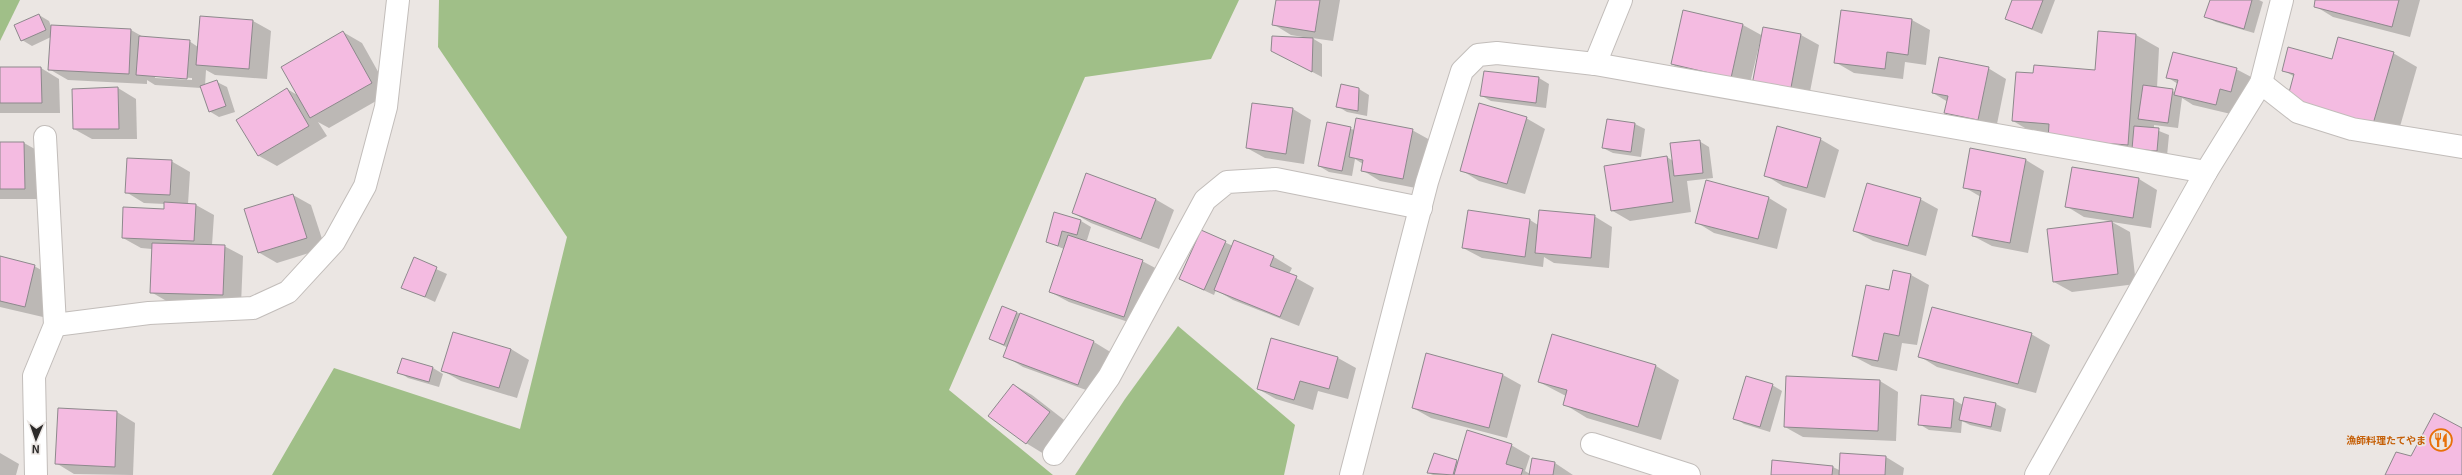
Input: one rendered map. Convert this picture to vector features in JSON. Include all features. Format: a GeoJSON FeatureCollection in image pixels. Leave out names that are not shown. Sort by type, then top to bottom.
{"type":"FeatureCollection","features":[{"type":"Feature","properties":{"kind":"street"},"geometry":{"type":"LineString","coordinates":[[55,325],[149,313],[253,308],[288,292],[334,242],[365,186],[386,107],[398,0]]}},
{"type":"Feature","properties":{"kind":"street"},"geometry":{"type":"LineString","coordinates":[[1595,64],[1621,0]]}},
{"type":"Feature","properties":{"kind":"street"},"geometry":{"type":"LineString","coordinates":[[2036,475],[2206,172],[2261,83],[2282,0]]}},
{"type":"Feature","properties":{"kind":"street"},"geometry":{"type":"LineString","coordinates":[[1352,475],[1421,208],[1462,71],[1478,55],[1497,53],[1595,64],[2206,172]]}},
{"type":"Feature","properties":{"kind":"street"},"geometry":{"type":"LineString","coordinates":[[2261,83],[2298,112],[2338,125],[2421,142],[2462,148]]}},
{"type":"Feature","properties":{"kind":"street"},"geometry":{"type":"LineString","coordinates":[[36,475],[34,376],[55,325],[45,137]]}},
{"type":"Feature","properties":{"kind":"street"},"geometry":{"type":"LineString","coordinates":[[1054,454],[1109,377],[1205,200],[1227,182],[1276,179],[1421,208]]}},
{"type":"Feature","properties":{"kind":"street"},"geometry":{"type":"LineString","coordinates":[[1592,444],[1689,475]]}},
{"type":"Feature","properties":{"kind":"green space"},"geometry":{"type":"Polygon","coordinates":[[[0,0],[20,0],[0,41],[0,0]]]}},
{"type":"Feature","properties":{"kind":"green space"},"geometry":{"type":"Polygon","coordinates":[[[439,0],[1239,0],[1211,59],[1085,77],[949,390],[1053,475],[272,475],[334,368],[520,429],[567,237],[438,47],[439,0]]]}},
{"type":"Feature","properties":{"kind":"green space"},"geometry":{"type":"Polygon","coordinates":[[[1178,326],[1295,425],[1284,475],[1075,475],[1125,399],[1178,326]]]}},
{"type":"Feature","properties":{"kind":"building"},"geometry":{"type":"Polygon","coordinates":[[[1276,0],[1320,0],[1315,32],[1272,25],[1276,0]]]}},
{"type":"Feature","properties":{"kind":"building"},"geometry":{"type":"Polygon","coordinates":[[[2012,0],[2043,0],[2032,29],[2005,19],[2012,0]]]}},
{"type":"Feature","properties":{"kind":"building"},"geometry":{"type":"Polygon","coordinates":[[[2210,0],[2252,0],[2244,29],[2204,17],[2210,0]]]}},
{"type":"Feature","properties":{"kind":"building"},"geometry":{"type":"Polygon","coordinates":[[[2315,0],[2399,0],[2392,27],[2314,7],[2315,0]]]}},
{"type":"Feature","properties":{"kind":"building"},"geometry":{"type":"Polygon","coordinates":[[[1683,10],[1743,24],[1731,78],[1671,64],[1683,10]]]}},
{"type":"Feature","properties":{"kind":"building"},"geometry":{"type":"Polygon","coordinates":[[[1841,10],[1912,19],[1908,55],[1887,52],[1885,69],[1834,63],[1841,10]]]}},
{"type":"Feature","properties":{"kind":"building"},"geometry":{"type":"Polygon","coordinates":[[[39,14],[46,30],[21,41],[14,25],[39,14]]]}},
{"type":"Feature","properties":{"kind":"building"},"geometry":{"type":"Polygon","coordinates":[[[200,16],[253,20],[249,69],[196,65],[200,16]]]}},
{"type":"Feature","properties":{"kind":"building"},"geometry":{"type":"Polygon","coordinates":[[[51,25],[131,29],[129,74],[48,70],[51,25]]]}},
{"type":"Feature","properties":{"kind":"building"},"geometry":{"type":"Polygon","coordinates":[[[1763,27],[1801,34],[1790,93],[1752,85],[1763,27]]]}},
{"type":"Feature","properties":{"kind":"building"},"geometry":{"type":"Polygon","coordinates":[[[343,31],[372,83],[310,118],[281,67],[343,31]]]}},
{"type":"Feature","properties":{"kind":"building"},"geometry":{"type":"Polygon","coordinates":[[[2098,31],[2136,34],[2128,145],[2048,139],[2049,124],[2012,121],[2016,72],[2033,73],[2034,65],[2095,70],[2098,31]]]}},
{"type":"Feature","properties":{"kind":"building"},"geometry":{"type":"Polygon","coordinates":[[[139,36],[190,40],[187,79],[136,75],[139,36]]]}},
{"type":"Feature","properties":{"kind":"building"},"geometry":{"type":"Polygon","coordinates":[[[1272,36],[1313,38],[1312,72],[1271,51],[1272,36]]]}},
{"type":"Feature","properties":{"kind":"building"},"geometry":{"type":"Polygon","coordinates":[[[2338,37],[2394,52],[2373,124],[2287,100],[2294,74],[2282,71],[2288,47],[2332,59],[2338,37]]]}},
{"type":"Feature","properties":{"kind":"building"},"geometry":{"type":"Polygon","coordinates":[[[2173,52],[2237,68],[2231,92],[2220,89],[2216,105],[2174,95],[2178,80],[2166,78],[2173,52]]]}},
{"type":"Feature","properties":{"kind":"building"},"geometry":{"type":"Polygon","coordinates":[[[1939,57],[1989,67],[1978,120],[1944,113],[1948,96],[1932,93],[1939,57]]]}},
{"type":"Feature","properties":{"kind":"building"},"geometry":{"type":"Polygon","coordinates":[[[0,67],[41,67],[42,103],[0,103],[0,67]]]}},
{"type":"Feature","properties":{"kind":"building"},"geometry":{"type":"Polygon","coordinates":[[[1484,71],[1539,77],[1536,103],[1480,96],[1484,71]]]}},
{"type":"Feature","properties":{"kind":"building"},"geometry":{"type":"Polygon","coordinates":[[[217,80],[226,106],[209,112],[200,86],[217,80]]]}},
{"type":"Feature","properties":{"kind":"building"},"geometry":{"type":"Polygon","coordinates":[[[1341,84],[1359,88],[1358,111],[1336,107],[1341,84]]]}},
{"type":"Feature","properties":{"kind":"building"},"geometry":{"type":"Polygon","coordinates":[[[2143,85],[2173,89],[2168,123],[2138,119],[2143,85]]]}},
{"type":"Feature","properties":{"kind":"building"},"geometry":{"type":"Polygon","coordinates":[[[118,87],[119,129],[73,129],[72,89],[118,87]]]}},
{"type":"Feature","properties":{"kind":"building"},"geometry":{"type":"Polygon","coordinates":[[[287,88],[309,126],[258,156],[236,120],[287,88]]]}},
{"type":"Feature","properties":{"kind":"building"},"geometry":{"type":"Polygon","coordinates":[[[1252,103],[1293,108],[1286,154],[1246,148],[1252,103]]]}},
{"type":"Feature","properties":{"kind":"building"},"geometry":{"type":"Polygon","coordinates":[[[1479,103],[1527,117],[1507,184],[1460,171],[1479,103]]]}},
{"type":"Feature","properties":{"kind":"building"},"geometry":{"type":"Polygon","coordinates":[[[1356,118],[1413,129],[1403,179],[1361,171],[1363,160],[1349,157],[1356,118]]]}},
{"type":"Feature","properties":{"kind":"building"},"geometry":{"type":"Polygon","coordinates":[[[1607,119],[1635,123],[1631,152],[1602,148],[1607,119]]]}},
{"type":"Feature","properties":{"kind":"building"},"geometry":{"type":"Polygon","coordinates":[[[1327,122],[1351,127],[1342,171],[1318,166],[1327,122]]]}},
{"type":"Feature","properties":{"kind":"building"},"geometry":{"type":"Polygon","coordinates":[[[1777,126],[1821,138],[1807,188],[1764,176],[1777,126]]]}},
{"type":"Feature","properties":{"kind":"building"},"geometry":{"type":"Polygon","coordinates":[[[2134,126],[2159,128],[2157,151],[2132,149],[2134,126]]]}},
{"type":"Feature","properties":{"kind":"building"},"geometry":{"type":"Polygon","coordinates":[[[1700,140],[1703,173],[1674,176],[1670,143],[1700,140]]]}},
{"type":"Feature","properties":{"kind":"building"},"geometry":{"type":"Polygon","coordinates":[[[0,142],[24,142],[25,189],[0,189],[0,142]]]}},
{"type":"Feature","properties":{"kind":"building"},"geometry":{"type":"Polygon","coordinates":[[[1970,148],[2026,159],[2010,243],[1972,236],[1981,191],[1963,188],[1970,148]]]}},
{"type":"Feature","properties":{"kind":"building"},"geometry":{"type":"Polygon","coordinates":[[[1667,156],[1673,202],[1611,211],[1604,166],[1667,156]]]}},
{"type":"Feature","properties":{"kind":"building"},"geometry":{"type":"Polygon","coordinates":[[[127,158],[172,160],[170,195],[125,193],[127,158]]]}},
{"type":"Feature","properties":{"kind":"building"},"geometry":{"type":"Polygon","coordinates":[[[2072,167],[2139,178],[2133,218],[2065,207],[2072,167]]]}},
{"type":"Feature","properties":{"kind":"building"},"geometry":{"type":"Polygon","coordinates":[[[1086,173],[1156,199],[1141,239],[1072,213],[1086,173]]]}},
{"type":"Feature","properties":{"kind":"building"},"geometry":{"type":"Polygon","coordinates":[[[1706,180],[1769,197],[1758,239],[1695,223],[1706,180]]]}},
{"type":"Feature","properties":{"kind":"building"},"geometry":{"type":"Polygon","coordinates":[[[1867,183],[1921,198],[1908,246],[1853,231],[1867,183]]]}},
{"type":"Feature","properties":{"kind":"building"},"geometry":{"type":"Polygon","coordinates":[[[293,194],[307,238],[258,253],[244,209],[293,194]]]}},
{"type":"Feature","properties":{"kind":"building"},"geometry":{"type":"Polygon","coordinates":[[[164,202],[196,204],[194,241],[122,238],[123,207],[164,209],[164,202]]]}},
{"type":"Feature","properties":{"kind":"building"},"geometry":{"type":"Polygon","coordinates":[[[1468,210],[1530,219],[1525,257],[1462,248],[1468,210]]]}},
{"type":"Feature","properties":{"kind":"building"},"geometry":{"type":"Polygon","coordinates":[[[1539,210],[1595,215],[1591,258],[1535,253],[1539,210]]]}},
{"type":"Feature","properties":{"kind":"building"},"geometry":{"type":"Polygon","coordinates":[[[1054,212],[1081,220],[1077,235],[1062,231],[1058,246],[1046,242],[1054,212]]]}},
{"type":"Feature","properties":{"kind":"building"},"geometry":{"type":"Polygon","coordinates":[[[2112,221],[2118,274],[2053,282],[2047,229],[2112,221]]]}},
{"type":"Feature","properties":{"kind":"building"},"geometry":{"type":"Polygon","coordinates":[[[1201,230],[1226,241],[1204,290],[1179,279],[1201,230]]]}},
{"type":"Feature","properties":{"kind":"building"},"geometry":{"type":"Polygon","coordinates":[[[1068,235],[1143,260],[1124,317],[1049,292],[1068,235]]]}},
{"type":"Feature","properties":{"kind":"building"},"geometry":{"type":"Polygon","coordinates":[[[1234,240],[1274,256],[1270,266],[1297,276],[1280,317],[1214,290],[1234,240]]]}},
{"type":"Feature","properties":{"kind":"building"},"geometry":{"type":"Polygon","coordinates":[[[152,243],[225,245],[223,295],[150,293],[152,243]]]}},
{"type":"Feature","properties":{"kind":"building"},"geometry":{"type":"Polygon","coordinates":[[[0,256],[35,265],[25,307],[0,301],[0,256]]]}},
{"type":"Feature","properties":{"kind":"building"},"geometry":{"type":"Polygon","coordinates":[[[414,257],[437,267],[425,297],[401,288],[414,257]]]}},
{"type":"Feature","properties":{"kind":"building"},"geometry":{"type":"Polygon","coordinates":[[[1893,270],[1911,274],[1899,336],[1884,333],[1878,361],[1852,356],[1866,285],[1889,290],[1893,270]]]}},
{"type":"Feature","properties":{"kind":"building"},"geometry":{"type":"Polygon","coordinates":[[[1002,306],[1017,312],[1004,345],[989,339],[1002,306]]]}},
{"type":"Feature","properties":{"kind":"building"},"geometry":{"type":"Polygon","coordinates":[[[1932,307],[2032,333],[2018,384],[1918,357],[1932,307]]]}},
{"type":"Feature","properties":{"kind":"building"},"geometry":{"type":"Polygon","coordinates":[[[1020,313],[1094,341],[1078,385],[1003,357],[1020,313]]]}},
{"type":"Feature","properties":{"kind":"building"},"geometry":{"type":"Polygon","coordinates":[[[453,332],[511,349],[499,388],[441,371],[453,332]]]}},
{"type":"Feature","properties":{"kind":"building"},"geometry":{"type":"Polygon","coordinates":[[[1552,334],[1656,365],[1638,427],[1563,405],[1567,390],[1538,382],[1552,334]]]}},
{"type":"Feature","properties":{"kind":"building"},"geometry":{"type":"Polygon","coordinates":[[[1271,338],[1338,357],[1329,389],[1300,381],[1294,400],[1257,389],[1271,338]]]}},
{"type":"Feature","properties":{"kind":"building"},"geometry":{"type":"Polygon","coordinates":[[[1426,353],[1503,374],[1489,428],[1412,408],[1426,353]]]}},
{"type":"Feature","properties":{"kind":"building"},"geometry":{"type":"Polygon","coordinates":[[[402,358],[433,367],[429,382],[397,373],[402,358]]]}},
{"type":"Feature","properties":{"kind":"building"},"geometry":{"type":"Polygon","coordinates":[[[1746,376],[1773,384],[1760,427],[1733,419],[1746,376]]]}},
{"type":"Feature","properties":{"kind":"building"},"geometry":{"type":"Polygon","coordinates":[[[1786,376],[1880,380],[1878,431],[1784,427],[1786,376]]]}},
{"type":"Feature","properties":{"kind":"building"},"geometry":{"type":"Polygon","coordinates":[[[1013,384],[1050,412],[1026,444],[988,416],[1013,384]]]}},
{"type":"Feature","properties":{"kind":"building"},"geometry":{"type":"Polygon","coordinates":[[[1921,395],[1954,399],[1951,428],[1918,425],[1921,395]]]}},
{"type":"Feature","properties":{"kind":"building"},"geometry":{"type":"Polygon","coordinates":[[[1964,397],[1996,403],[1991,427],[1959,420],[1964,397]]]}},
{"type":"Feature","properties":{"kind":"building"},"geometry":{"type":"Polygon","coordinates":[[[58,408],[117,411],[115,467],[55,464],[58,408]]]}},
{"type":"Feature","properties":{"kind":"building","name":"漁師料理たてやま"},"geometry":{"type":"Polygon","coordinates":[[[2434,413],[2462,428],[2462,475],[2385,475],[2396,452],[2411,456],[2434,413]]]}},
{"type":"Feature","properties":{"kind":"building"},"geometry":{"type":"Polygon","coordinates":[[[1467,430],[1512,444],[1506,464],[1523,469],[1521,475],[1454,475],[1467,430]]]}},
{"type":"Feature","properties":{"kind":"building"},"geometry":{"type":"Polygon","coordinates":[[[1434,453],[1457,460],[1453,475],[1427,473],[1434,453]]]}},
{"type":"Feature","properties":{"kind":"building"},"geometry":{"type":"Polygon","coordinates":[[[1840,453],[1886,456],[1885,475],[1839,475],[1840,453]]]}},
{"type":"Feature","properties":{"kind":"building"},"geometry":{"type":"Polygon","coordinates":[[[1532,458],[1555,462],[1553,475],[1529,475],[1532,458]]]}},
{"type":"Feature","properties":{"kind":"building"},"geometry":{"type":"Polygon","coordinates":[[[1772,460],[1833,466],[1832,475],[1771,475],[1772,460]]]}},
{"type":"Feature","properties":{"kind":"place","name":"漁師料理たてやま"},"geometry":{"type":"Point","coordinates":[2441,440]}}]}
